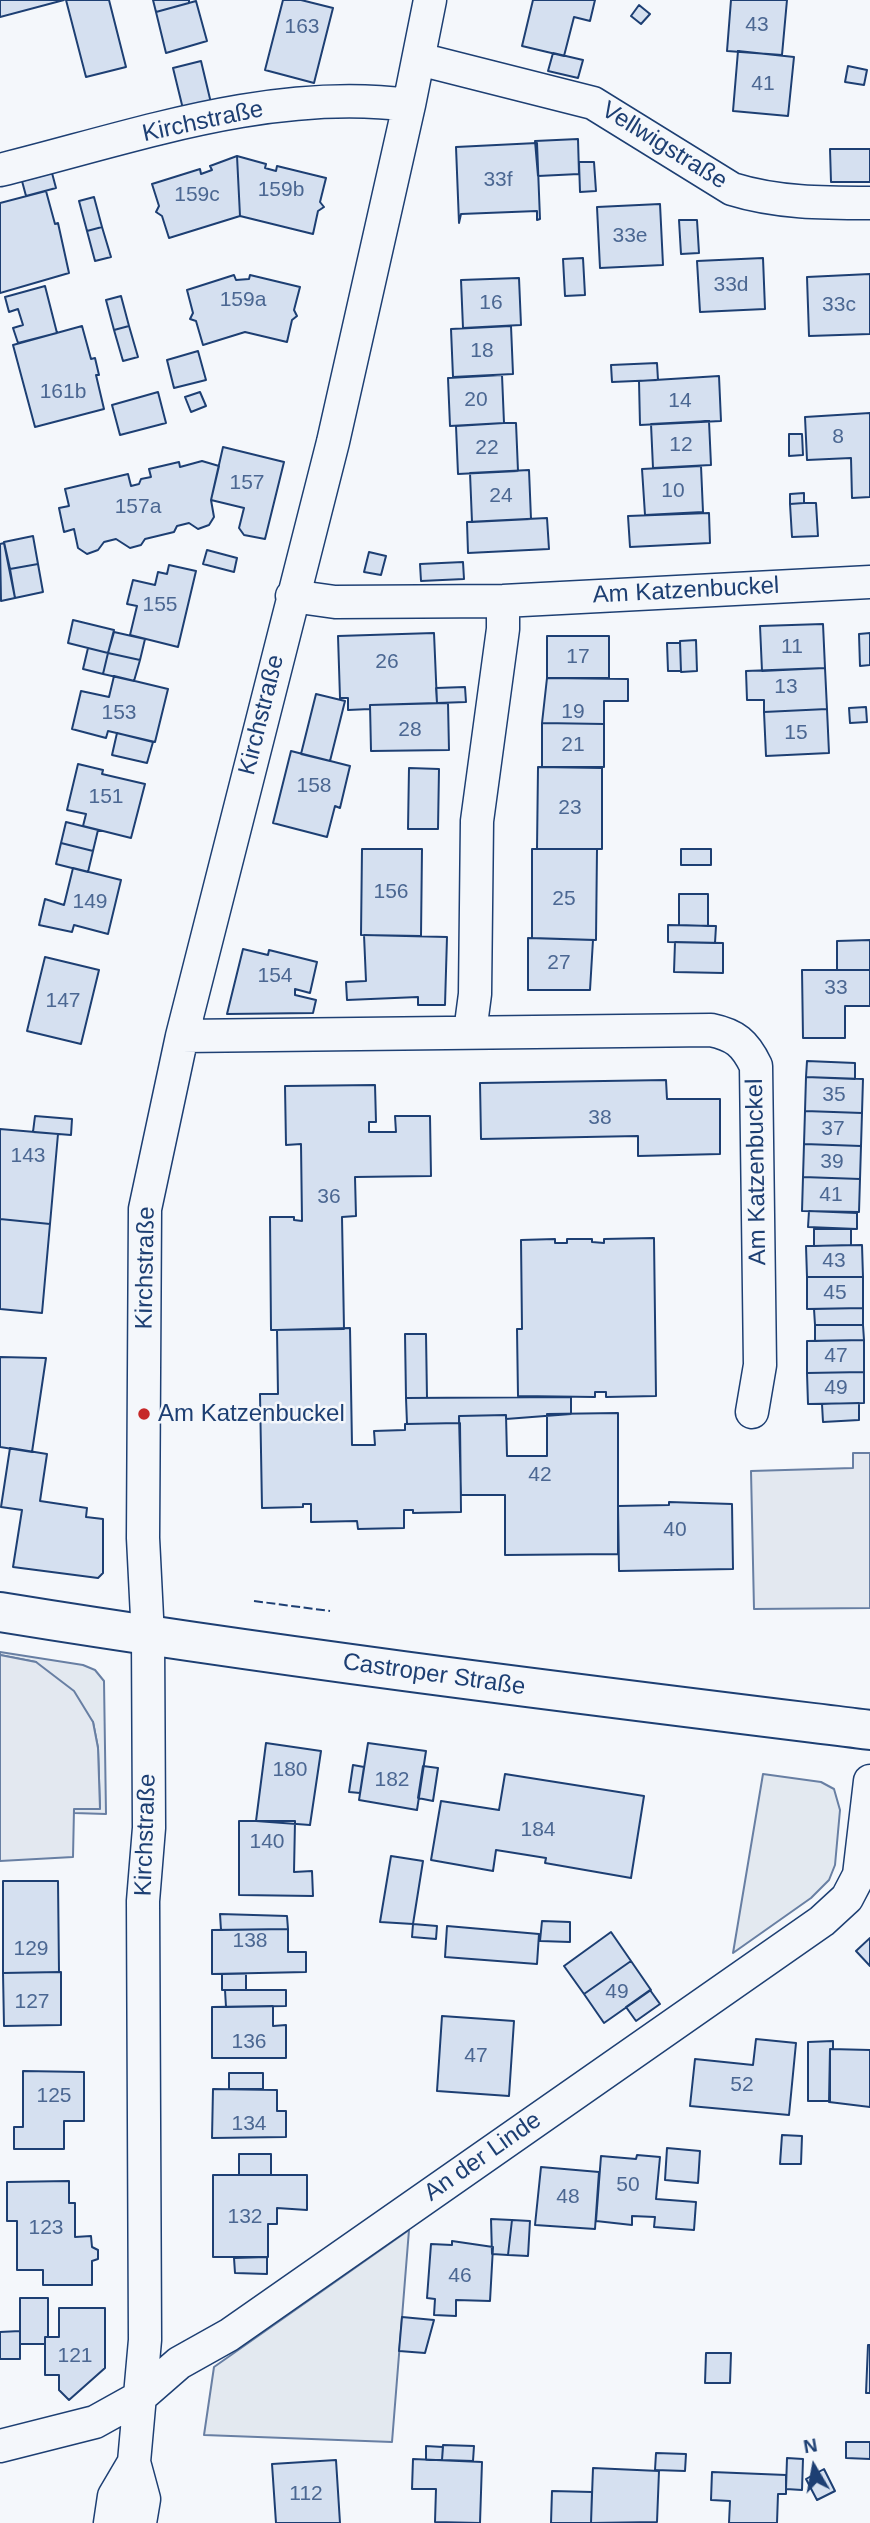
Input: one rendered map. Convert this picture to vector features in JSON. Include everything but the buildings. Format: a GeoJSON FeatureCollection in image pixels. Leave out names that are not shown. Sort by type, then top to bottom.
{"type":"FeatureCollection","features":[{"type":"Feature","properties":{"kind":"main road","name":"Castroper Straße"},"geometry":{"type":"LineString","coordinates":[[0,1612],[148,1637],[567,1694],[870,1730]]}},
{"type":"Feature","properties":{"kind":"street","name":"Kirchstraße"},"geometry":{"type":"LineString","coordinates":[[140,2523],[144,2499],[134,2462],[145,2340],[143,1901],[149,1828],[148,1637],[143,1538],[144,1229],[150,1178],[182,1035],[333,442],[410,105],[430,0]]}},
{"type":"Feature","properties":{"kind":"street","name":"Vellwigstraße"},"geometry":{"type":"LineString","coordinates":[[419,58],[593,103],[732,189],[804,203],[870,203]]}},
{"type":"Feature","properties":{"kind":"street","name":"Kirchstraße"},"geometry":{"type":"LineString","coordinates":[[0,170],[241,109],[366,100],[410,105]]}},
{"type":"Feature","properties":{"kind":"street","name":"Am Katzenbuckel"},"geometry":{"type":"LineString","coordinates":[[292,596],[335,602],[502,601],[870,582]]}},
{"type":"Feature","properties":{"kind":"street"},"geometry":{"type":"LineString","coordinates":[[470,1032],[475,993],[477,821],[503,629],[502,601]]}},
{"type":"Feature","properties":{"kind":"street","name":"Am Katzenbuckel"},"geometry":{"type":"LineString","coordinates":[[182,1035],[711,1030],[731,1034],[747,1047],[756,1066],[760,1365],[752,1412]]}},
{"type":"Feature","properties":{"kind":"street","name":"An der Linde"},"geometry":{"type":"LineString","coordinates":[[0,2446],[95,2422],[141,2397],[179,2363],[229,2335],[822,1921],[848,1898],[859,1875],[870,1781]]}},
{"type":"Feature","properties":{"kind":"street","name":"Kirchstraße"},"geometry":{"type":"LineString","coordinates":[[110,2523],[114,2496],[134,2462]]}},
{"type":"Feature","properties":{"kind":"shaded area"},"geometry":{"type":"Polygon","coordinates":[[[853,1453],[870,1453],[870,1608],[754,1609],[751,1471],[853,1468],[853,1453]]]}},
{"type":"Feature","properties":{"kind":"shaded area"},"geometry":{"type":"Polygon","coordinates":[[[0,1652],[83,1665],[95,1670],[104,1681],[106,1814],[74,1813],[73,1809],[100,1808],[98,1748],[93,1722],[36,1662],[0,1655],[0,1652]]]}},
{"type":"Feature","properties":{"kind":"shaded area"},"geometry":{"type":"Polygon","coordinates":[[[0,1655],[36,1662],[74,1691],[93,1722],[98,1748],[100,1809],[74,1809],[73,1857],[0,1861],[0,1655]]]}},
{"type":"Feature","properties":{"kind":"shaded area"},"geometry":{"type":"Polygon","coordinates":[[[763,1774],[821,1782],[834,1789],[840,1810],[835,1865],[829,1880],[811,1898],[733,1953],[763,1774]]]}},
{"type":"Feature","properties":{"kind":"shaded area"},"geometry":{"type":"Polygon","coordinates":[[[409,2230],[392,2442],[204,2435],[214,2367],[409,2230]]]}},
{"type":"Feature","properties":{"kind":"fence"},"geometry":{"type":"LineString","coordinates":[[254,1601],[330,1611]]}},
{"type":"Feature","properties":{"kind":"place","name":"Am Katzenbuckel"},"geometry":{"type":"Point","coordinates":[144,1414]}}]}
